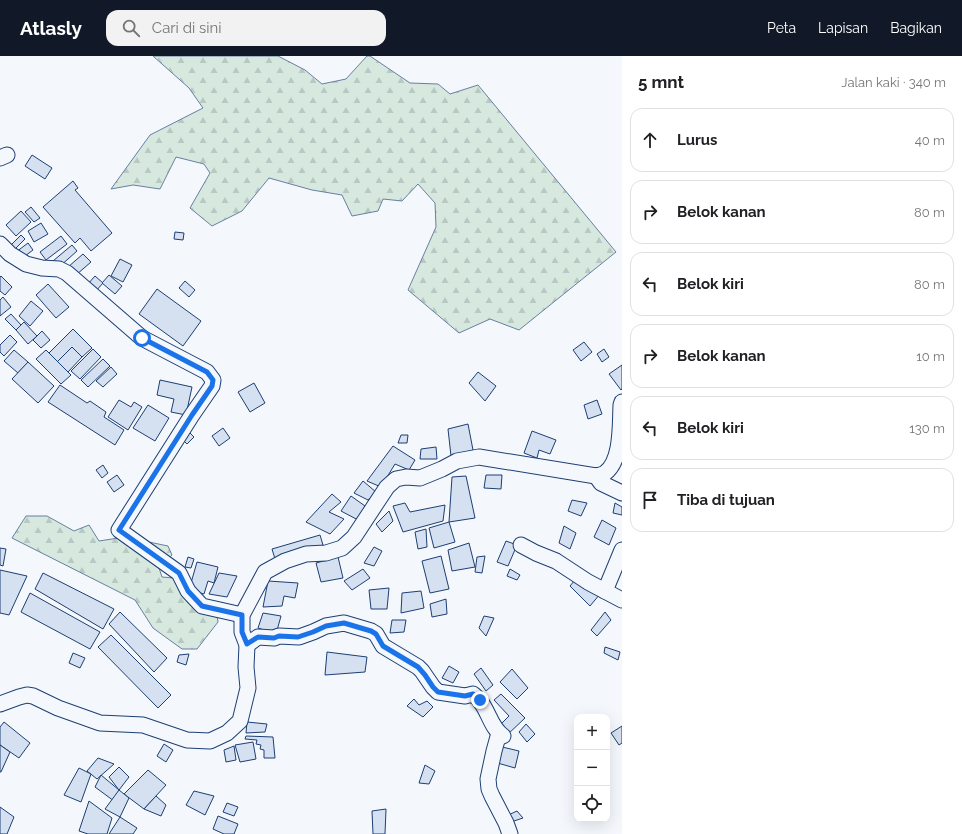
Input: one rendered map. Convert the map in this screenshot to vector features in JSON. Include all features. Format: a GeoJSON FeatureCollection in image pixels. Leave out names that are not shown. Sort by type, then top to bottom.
{"type":"FeatureCollection","features":[{"type":"Feature","properties":{"kind":"street"},"geometry":{"type":"LineString","coordinates":[[0,244],[10,254],[26,264],[42,268],[59,269],[67,273],[142,338],[207,372],[213,380],[212,386],[119,530],[179,573],[188,591],[202,606],[242,615]]}},
{"type":"Feature","properties":{"kind":"street"},"geometry":{"type":"LineString","coordinates":[[0,704],[18,697],[33,696],[58,708],[100,722],[143,725],[187,740],[210,741],[227,733],[240,721],[248,688],[246,667],[247,644],[242,632],[242,615],[266,572],[285,561],[306,554],[326,553],[342,548],[354,537],[387,487],[396,479],[406,477],[420,478],[457,461],[479,456],[596,476],[604,474],[611,467],[616,456],[620,438],[622,402]]}},
{"type":"Feature","properties":{"kind":"street"},"geometry":{"type":"LineString","coordinates":[[596,476],[602,483],[622,493]]}},
{"type":"Feature","properties":{"kind":"street"},"geometry":{"type":"LineString","coordinates":[[521,545],[566,566],[588,582],[622,600]]}},
{"type":"Feature","properties":{"kind":"street"},"geometry":{"type":"LineString","coordinates":[[605,591],[622,550]]}},
{"type":"Feature","properties":{"kind":"street"},"geometry":{"type":"LineString","coordinates":[[247,644],[258,637],[298,637],[326,626],[344,623],[371,631],[376,634],[383,646],[418,667],[438,692],[465,696],[473,694],[480,700],[501,734],[494,751],[488,780],[495,804],[503,816],[510,834]]}},
{"type":"Feature","properties":{"kind":"green space"},"geometry":{"type":"Polygon","coordinates":[[[153,56],[278,56],[305,70],[322,84],[346,79],[367,56],[370,56],[410,83],[438,84],[450,94],[478,85],[616,252],[519,330],[490,319],[459,333],[408,290],[436,227],[435,203],[418,184],[402,201],[383,199],[378,211],[352,216],[342,195],[312,190],[269,178],[242,211],[212,226],[190,208],[210,173],[204,164],[176,157],[160,189],[133,185],[111,189],[150,135],[203,108],[189,88],[153,56]]]}},
{"type":"Feature","properties":{"kind":"green space"},"geometry":{"type":"Polygon","coordinates":[[[26,516],[47,516],[74,531],[89,525],[99,541],[125,537],[168,546],[172,555],[159,568],[162,577],[185,579],[217,615],[218,622],[197,649],[182,649],[153,628],[135,600],[12,538],[26,516]]]}},
{"type":"Feature","properties":{"kind":"building"},"geometry":{"type":"Polygon","coordinates":[[[32,155],[52,168],[45,179],[25,166],[32,155]]]}},
{"type":"Feature","properties":{"kind":"building"},"geometry":{"type":"Polygon","coordinates":[[[73,181],[78,188],[75,190],[112,233],[91,251],[80,238],[75,243],[43,207],[73,181]]]}},
{"type":"Feature","properties":{"kind":"building"},"geometry":{"type":"Polygon","coordinates":[[[31,207],[40,218],[34,222],[25,212],[31,207]]]}},
{"type":"Feature","properties":{"kind":"building"},"geometry":{"type":"Polygon","coordinates":[[[21,211],[31,222],[16,236],[6,225],[21,211]]]}},
{"type":"Feature","properties":{"kind":"building"},"geometry":{"type":"Polygon","coordinates":[[[41,223],[48,234],[34,242],[28,231],[41,223]]]}},
{"type":"Feature","properties":{"kind":"building"},"geometry":{"type":"Polygon","coordinates":[[[175,232],[184,233],[183,240],[174,239],[175,232]]]}},
{"type":"Feature","properties":{"kind":"building"},"geometry":{"type":"Polygon","coordinates":[[[21,235],[25,239],[15,249],[11,245],[21,235]]]}},
{"type":"Feature","properties":{"kind":"building"},"geometry":{"type":"Polygon","coordinates":[[[61,236],[67,244],[46,260],[40,252],[61,236]]]}},
{"type":"Feature","properties":{"kind":"building"},"geometry":{"type":"Polygon","coordinates":[[[28,243],[33,250],[21,259],[16,252],[28,243]]]}},
{"type":"Feature","properties":{"kind":"building"},"geometry":{"type":"Polygon","coordinates":[[[72,245],[77,251],[59,267],[53,261],[72,245]]]}},
{"type":"Feature","properties":{"kind":"building"},"geometry":{"type":"Polygon","coordinates":[[[83,254],[91,262],[76,275],[68,267],[83,254]]]}},
{"type":"Feature","properties":{"kind":"building"},"geometry":{"type":"Polygon","coordinates":[[[120,259],[132,265],[123,282],[111,276],[120,259]]]}},
{"type":"Feature","properties":{"kind":"building"},"geometry":{"type":"Polygon","coordinates":[[[109,275],[122,286],[115,294],[102,283],[109,275]]]}},
{"type":"Feature","properties":{"kind":"building"},"geometry":{"type":"Polygon","coordinates":[[[1,276],[12,287],[5,295],[0,291],[1,276]]]}},
{"type":"Feature","properties":{"kind":"building"},"geometry":{"type":"Polygon","coordinates":[[[95,276],[103,283],[95,292],[87,285],[95,276]]]}},
{"type":"Feature","properties":{"kind":"building"},"geometry":{"type":"Polygon","coordinates":[[[185,281],[195,290],[189,297],[179,288],[185,281]]]}},
{"type":"Feature","properties":{"kind":"building"},"geometry":{"type":"Polygon","coordinates":[[[48,284],[69,307],[56,318],[36,295],[48,284]]]}},
{"type":"Feature","properties":{"kind":"building"},"geometry":{"type":"Polygon","coordinates":[[[157,289],[201,321],[183,346],[139,314],[157,289]]]}},
{"type":"Feature","properties":{"kind":"building"},"geometry":{"type":"Polygon","coordinates":[[[3,297],[11,307],[0,316],[0,300],[3,297]]]}},
{"type":"Feature","properties":{"kind":"building"},"geometry":{"type":"Polygon","coordinates":[[[31,301],[43,311],[30,326],[19,316],[31,301]]]}},
{"type":"Feature","properties":{"kind":"building"},"geometry":{"type":"Polygon","coordinates":[[[11,314],[21,325],[16,330],[5,319],[11,314]]]}},
{"type":"Feature","properties":{"kind":"building"},"geometry":{"type":"Polygon","coordinates":[[[24,322],[37,336],[28,344],[16,330],[24,322]]]}},
{"type":"Feature","properties":{"kind":"building"},"geometry":{"type":"Polygon","coordinates":[[[73,329],[92,348],[82,357],[72,347],[57,362],[49,353],[73,329]]]}},
{"type":"Feature","properties":{"kind":"building"},"geometry":{"type":"Polygon","coordinates":[[[42,331],[50,340],[41,348],[33,340],[42,331]]]}},
{"type":"Feature","properties":{"kind":"building"},"geometry":{"type":"Polygon","coordinates":[[[10,335],[17,342],[4,356],[0,352],[0,345],[10,335]]]}},
{"type":"Feature","properties":{"kind":"building"},"geometry":{"type":"Polygon","coordinates":[[[584,342],[592,352],[581,361],[573,350],[584,342]]]}},
{"type":"Feature","properties":{"kind":"building"},"geometry":{"type":"Polygon","coordinates":[[[72,347],[82,357],[68,372],[57,362],[72,347]]]}},
{"type":"Feature","properties":{"kind":"building"},"geometry":{"type":"Polygon","coordinates":[[[93,349],[101,357],[80,379],[71,371],[93,349]]]}},
{"type":"Feature","properties":{"kind":"building"},"geometry":{"type":"Polygon","coordinates":[[[604,349],[609,357],[602,362],[597,354],[604,349]]]}},
{"type":"Feature","properties":{"kind":"building"},"geometry":{"type":"Polygon","coordinates":[[[14,350],[28,362],[18,373],[4,361],[14,350]]]}},
{"type":"Feature","properties":{"kind":"building"},"geometry":{"type":"Polygon","coordinates":[[[46,350],[71,375],[61,384],[36,359],[46,350]]]}},
{"type":"Feature","properties":{"kind":"building"},"geometry":{"type":"Polygon","coordinates":[[[103,359],[110,366],[88,387],[81,380],[103,359]]]}},
{"type":"Feature","properties":{"kind":"building"},"geometry":{"type":"Polygon","coordinates":[[[28,362],[54,386],[38,403],[12,379],[28,362]]]}},
{"type":"Feature","properties":{"kind":"building"},"geometry":{"type":"Polygon","coordinates":[[[622,365],[622,389],[621,390],[609,374],[622,365]]]}},
{"type":"Feature","properties":{"kind":"building"},"geometry":{"type":"Polygon","coordinates":[[[111,367],[117,374],[103,387],[96,381],[111,367]]]}},
{"type":"Feature","properties":{"kind":"building"},"geometry":{"type":"Polygon","coordinates":[[[478,372],[496,386],[485,401],[469,383],[478,372]]]}},
{"type":"Feature","properties":{"kind":"building"},"geometry":{"type":"Polygon","coordinates":[[[160,380],[192,387],[186,415],[171,412],[174,399],[157,395],[160,380]]]}},
{"type":"Feature","properties":{"kind":"building"},"geometry":{"type":"Polygon","coordinates":[[[254,383],[265,403],[250,412],[238,392],[254,383]]]}},
{"type":"Feature","properties":{"kind":"building"},"geometry":{"type":"Polygon","coordinates":[[[60,385],[87,403],[90,401],[106,412],[104,417],[124,430],[115,445],[48,402],[60,385]]]}},
{"type":"Feature","properties":{"kind":"building"},"geometry":{"type":"Polygon","coordinates":[[[119,400],[131,407],[134,402],[142,407],[128,430],[108,417],[119,400]]]}},
{"type":"Feature","properties":{"kind":"building"},"geometry":{"type":"Polygon","coordinates":[[[597,400],[602,414],[588,419],[584,405],[597,400]]]}},
{"type":"Feature","properties":{"kind":"building"},"geometry":{"type":"Polygon","coordinates":[[[148,405],[169,418],[155,441],[133,428],[148,405]]]}},
{"type":"Feature","properties":{"kind":"building"},"geometry":{"type":"Polygon","coordinates":[[[468,424],[473,450],[451,456],[448,429],[468,424]]]}},
{"type":"Feature","properties":{"kind":"building"},"geometry":{"type":"Polygon","coordinates":[[[223,428],[230,438],[219,446],[212,436],[223,428]]]}},
{"type":"Feature","properties":{"kind":"building"},"geometry":{"type":"Polygon","coordinates":[[[532,431],[556,440],[550,454],[539,450],[537,458],[524,453],[532,431]]]}},
{"type":"Feature","properties":{"kind":"building"},"geometry":{"type":"Polygon","coordinates":[[[189,432],[194,437],[187,444],[182,439],[189,432]]]}},
{"type":"Feature","properties":{"kind":"building"},"geometry":{"type":"Polygon","coordinates":[[[401,435],[408,435],[407,443],[398,443],[401,435]]]}},
{"type":"Feature","properties":{"kind":"building"},"geometry":{"type":"Polygon","coordinates":[[[393,446],[415,460],[409,470],[395,464],[381,487],[367,481],[393,446]]]}},
{"type":"Feature","properties":{"kind":"building"},"geometry":{"type":"Polygon","coordinates":[[[436,447],[437,459],[420,459],[421,449],[436,447]]]}},
{"type":"Feature","properties":{"kind":"building"},"geometry":{"type":"Polygon","coordinates":[[[103,465],[108,473],[102,478],[96,470],[103,465]]]}},
{"type":"Feature","properties":{"kind":"building"},"geometry":{"type":"Polygon","coordinates":[[[117,475],[124,485],[114,492],[107,482],[117,475]]]}},
{"type":"Feature","properties":{"kind":"building"},"geometry":{"type":"Polygon","coordinates":[[[486,475],[502,475],[501,489],[484,488],[486,475]]]}},
{"type":"Feature","properties":{"kind":"building"},"geometry":{"type":"Polygon","coordinates":[[[466,476],[475,518],[449,522],[452,477],[466,476]]]}},
{"type":"Feature","properties":{"kind":"building"},"geometry":{"type":"Polygon","coordinates":[[[363,481],[376,492],[368,500],[354,493],[363,481]]]}},
{"type":"Feature","properties":{"kind":"building"},"geometry":{"type":"Polygon","coordinates":[[[332,494],[341,502],[329,512],[344,519],[330,534],[306,522],[332,494]]]}},
{"type":"Feature","properties":{"kind":"building"},"geometry":{"type":"Polygon","coordinates":[[[351,496],[365,506],[360,521],[341,511],[351,496]]]}},
{"type":"Feature","properties":{"kind":"building"},"geometry":{"type":"Polygon","coordinates":[[[572,500],[587,503],[581,516],[568,511],[572,500]]]}},
{"type":"Feature","properties":{"kind":"building"},"geometry":{"type":"Polygon","coordinates":[[[405,503],[410,512],[445,505],[443,521],[403,532],[393,506],[405,503]]]}},
{"type":"Feature","properties":{"kind":"building"},"geometry":{"type":"Polygon","coordinates":[[[615,503],[622,507],[622,515],[613,513],[615,503]]]}},
{"type":"Feature","properties":{"kind":"building"},"geometry":{"type":"Polygon","coordinates":[[[389,511],[393,521],[382,532],[376,524],[389,511]]]}},
{"type":"Feature","properties":{"kind":"building"},"geometry":{"type":"Polygon","coordinates":[[[602,520],[616,528],[609,545],[594,537],[602,520]]]}},
{"type":"Feature","properties":{"kind":"building"},"geometry":{"type":"Polygon","coordinates":[[[449,522],[455,542],[434,548],[429,528],[449,522]]]}},
{"type":"Feature","properties":{"kind":"building"},"geometry":{"type":"Polygon","coordinates":[[[564,526],[576,533],[570,549],[559,543],[564,526]]]}},
{"type":"Feature","properties":{"kind":"building"},"geometry":{"type":"Polygon","coordinates":[[[426,529],[427,547],[418,549],[415,532],[426,529]]]}},
{"type":"Feature","properties":{"kind":"building"},"geometry":{"type":"Polygon","coordinates":[[[320,535],[323,545],[275,559],[272,549],[320,535]]]}},
{"type":"Feature","properties":{"kind":"building"},"geometry":{"type":"Polygon","coordinates":[[[506,541],[517,545],[508,566],[497,562],[506,541]]]}},
{"type":"Feature","properties":{"kind":"building"},"geometry":{"type":"Polygon","coordinates":[[[469,543],[475,567],[452,571],[448,550],[469,543]]]}},
{"type":"Feature","properties":{"kind":"building"},"geometry":{"type":"Polygon","coordinates":[[[374,547],[382,551],[374,566],[364,563],[374,547]]]}},
{"type":"Feature","properties":{"kind":"building"},"geometry":{"type":"Polygon","coordinates":[[[0,548],[6,549],[3,566],[0,565],[0,548]]]}},
{"type":"Feature","properties":{"kind":"building"},"geometry":{"type":"Polygon","coordinates":[[[441,556],[449,589],[430,593],[422,561],[441,556]]]}},
{"type":"Feature","properties":{"kind":"building"},"geometry":{"type":"Polygon","coordinates":[[[485,556],[482,573],[475,572],[477,557],[485,556]]]}},
{"type":"Feature","properties":{"kind":"building"},"geometry":{"type":"Polygon","coordinates":[[[188,557],[194,559],[191,568],[185,567],[188,557]]]}},
{"type":"Feature","properties":{"kind":"building"},"geometry":{"type":"Polygon","coordinates":[[[338,557],[343,578],[321,582],[316,563],[338,557]]]}},
{"type":"Feature","properties":{"kind":"building"},"geometry":{"type":"Polygon","coordinates":[[[197,562],[218,567],[214,583],[208,581],[204,594],[189,590],[197,562]]]}},
{"type":"Feature","properties":{"kind":"building"},"geometry":{"type":"Polygon","coordinates":[[[363,569],[370,578],[352,590],[344,581],[363,569]]]}},
{"type":"Feature","properties":{"kind":"building"},"geometry":{"type":"Polygon","coordinates":[[[510,569],[520,575],[517,580],[507,576],[510,569]]]}},
{"type":"Feature","properties":{"kind":"building"},"geometry":{"type":"Polygon","coordinates":[[[0,570],[27,576],[9,615],[0,613],[0,570]]]}},
{"type":"Feature","properties":{"kind":"building"},"geometry":{"type":"Polygon","coordinates":[[[43,573],[114,609],[103,629],[35,589],[43,573]]]}},
{"type":"Feature","properties":{"kind":"building"},"geometry":{"type":"Polygon","coordinates":[[[219,573],[237,576],[227,597],[209,594],[219,573]]]}},
{"type":"Feature","properties":{"kind":"building"},"geometry":{"type":"Polygon","coordinates":[[[575,580],[600,594],[590,606],[570,586],[575,580]]]}},
{"type":"Feature","properties":{"kind":"building"},"geometry":{"type":"Polygon","coordinates":[[[268,581],[298,583],[295,598],[284,596],[282,606],[263,607],[268,581]]]}},
{"type":"Feature","properties":{"kind":"building"},"geometry":{"type":"Polygon","coordinates":[[[389,588],[387,609],[371,609],[369,590],[389,588]]]}},
{"type":"Feature","properties":{"kind":"building"},"geometry":{"type":"Polygon","coordinates":[[[421,591],[424,608],[401,613],[402,593],[421,591]]]}},
{"type":"Feature","properties":{"kind":"building"},"geometry":{"type":"Polygon","coordinates":[[[30,593],[100,632],[90,649],[21,612],[30,593]]]}},
{"type":"Feature","properties":{"kind":"building"},"geometry":{"type":"Polygon","coordinates":[[[446,599],[447,614],[432,617],[430,604],[446,599]]]}},
{"type":"Feature","properties":{"kind":"building"},"geometry":{"type":"Polygon","coordinates":[[[120,612],[167,658],[154,672],[109,624],[120,612]]]}},
{"type":"Feature","properties":{"kind":"building"},"geometry":{"type":"Polygon","coordinates":[[[605,612],[611,620],[597,636],[591,630],[605,612]]]}},
{"type":"Feature","properties":{"kind":"building"},"geometry":{"type":"Polygon","coordinates":[[[263,613],[281,616],[276,634],[258,628],[263,613]]]}},
{"type":"Feature","properties":{"kind":"building"},"geometry":{"type":"Polygon","coordinates":[[[484,616],[494,618],[486,636],[479,628],[484,616]]]}},
{"type":"Feature","properties":{"kind":"building"},"geometry":{"type":"Polygon","coordinates":[[[392,620],[406,620],[404,632],[390,633],[392,620]]]}},
{"type":"Feature","properties":{"kind":"building"},"geometry":{"type":"Polygon","coordinates":[[[111,635],[171,695],[158,708],[98,647],[111,635]]]}},
{"type":"Feature","properties":{"kind":"building"},"geometry":{"type":"Polygon","coordinates":[[[605,647],[620,652],[618,660],[604,653],[605,647]]]}},
{"type":"Feature","properties":{"kind":"building"},"geometry":{"type":"Polygon","coordinates":[[[327,652],[367,657],[365,672],[325,675],[327,652]]]}},
{"type":"Feature","properties":{"kind":"building"},"geometry":{"type":"Polygon","coordinates":[[[73,653],[85,658],[80,668],[69,663],[73,653]]]}},
{"type":"Feature","properties":{"kind":"building"},"geometry":{"type":"Polygon","coordinates":[[[189,654],[186,665],[177,662],[179,655],[189,654]]]}},
{"type":"Feature","properties":{"kind":"building"},"geometry":{"type":"Polygon","coordinates":[[[449,666],[459,672],[453,683],[442,678],[449,666]]]}},
{"type":"Feature","properties":{"kind":"building"},"geometry":{"type":"Polygon","coordinates":[[[481,668],[493,685],[486,691],[474,674],[481,668]]]}},
{"type":"Feature","properties":{"kind":"building"},"geometry":{"type":"Polygon","coordinates":[[[512,669],[528,688],[517,699],[500,682],[512,669]]]}},
{"type":"Feature","properties":{"kind":"building"},"geometry":{"type":"Polygon","coordinates":[[[501,694],[525,718],[506,736],[498,727],[509,716],[494,700],[501,694]]]}},
{"type":"Feature","properties":{"kind":"building"},"geometry":{"type":"Polygon","coordinates":[[[414,699],[419,705],[427,701],[433,707],[423,717],[407,706],[414,699]]]}},
{"type":"Feature","properties":{"kind":"building"},"geometry":{"type":"Polygon","coordinates":[[[4,722],[30,743],[19,758],[0,745],[0,727],[4,722]]]}},
{"type":"Feature","properties":{"kind":"building"},"geometry":{"type":"Polygon","coordinates":[[[247,722],[267,724],[265,732],[246,733],[247,722]]]}},
{"type":"Feature","properties":{"kind":"building"},"geometry":{"type":"Polygon","coordinates":[[[526,724],[535,734],[527,742],[519,732],[526,724]]]}},
{"type":"Feature","properties":{"kind":"building"},"geometry":{"type":"Polygon","coordinates":[[[622,726],[622,743],[619,745],[611,733],[622,726]]]}},
{"type":"Feature","properties":{"kind":"building"},"geometry":{"type":"Polygon","coordinates":[[[246,736],[273,737],[275,758],[264,758],[264,750],[260,749],[261,745],[256,744],[257,740],[245,739],[246,736]]]}},
{"type":"Feature","properties":{"kind":"building"},"geometry":{"type":"Polygon","coordinates":[[[253,742],[256,759],[240,762],[235,745],[253,742]]]}},
{"type":"Feature","properties":{"kind":"building"},"geometry":{"type":"Polygon","coordinates":[[[164,744],[173,750],[166,762],[157,756],[164,744]]]}},
{"type":"Feature","properties":{"kind":"building"},"geometry":{"type":"Polygon","coordinates":[[[0,745],[10,752],[1,772],[0,772],[0,745]]]}},
{"type":"Feature","properties":{"kind":"building"},"geometry":{"type":"Polygon","coordinates":[[[234,746],[236,760],[226,762],[224,750],[234,746]]]}},
{"type":"Feature","properties":{"kind":"building"},"geometry":{"type":"Polygon","coordinates":[[[498,746],[519,751],[515,768],[494,762],[498,746]]]}},
{"type":"Feature","properties":{"kind":"building"},"geometry":{"type":"Polygon","coordinates":[[[98,758],[114,764],[97,779],[87,771],[98,758]]]}},
{"type":"Feature","properties":{"kind":"building"},"geometry":{"type":"Polygon","coordinates":[[[425,765],[435,771],[429,784],[419,783],[425,765]]]}},
{"type":"Feature","properties":{"kind":"building"},"geometry":{"type":"Polygon","coordinates":[[[119,767],[129,777],[119,790],[109,777],[119,767]]]}},
{"type":"Feature","properties":{"kind":"building"},"geometry":{"type":"Polygon","coordinates":[[[79,768],[91,774],[81,802],[64,795],[79,768]]]}},
{"type":"Feature","properties":{"kind":"building"},"geometry":{"type":"Polygon","coordinates":[[[148,770],[166,785],[144,809],[124,794],[148,770]]]}},
{"type":"Feature","properties":{"kind":"building"},"geometry":{"type":"Polygon","coordinates":[[[101,775],[119,790],[114,801],[95,787],[101,775]]]}},
{"type":"Feature","properties":{"kind":"building"},"geometry":{"type":"Polygon","coordinates":[[[119,790],[129,798],[120,817],[105,809],[119,790]]]}},
{"type":"Feature","properties":{"kind":"building"},"geometry":{"type":"Polygon","coordinates":[[[194,791],[214,796],[205,815],[186,805],[194,791]]]}},
{"type":"Feature","properties":{"kind":"building"},"geometry":{"type":"Polygon","coordinates":[[[156,796],[166,805],[161,816],[144,809],[156,796]]]}},
{"type":"Feature","properties":{"kind":"building"},"geometry":{"type":"Polygon","coordinates":[[[89,801],[112,818],[107,834],[88,834],[79,831],[89,801]]]}},
{"type":"Feature","properties":{"kind":"building"},"geometry":{"type":"Polygon","coordinates":[[[227,803],[238,807],[234,816],[223,812],[227,803]]]}},
{"type":"Feature","properties":{"kind":"building"},"geometry":{"type":"Polygon","coordinates":[[[0,807],[14,817],[7,834],[0,834],[0,807]]]}},
{"type":"Feature","properties":{"kind":"building"},"geometry":{"type":"Polygon","coordinates":[[[386,809],[385,834],[373,834],[372,811],[386,809]]]}},
{"type":"Feature","properties":{"kind":"building"},"geometry":{"type":"Polygon","coordinates":[[[517,811],[523,818],[508,823],[504,817],[517,811]]]}},
{"type":"Feature","properties":{"kind":"building"},"geometry":{"type":"Polygon","coordinates":[[[218,816],[238,824],[234,834],[224,834],[213,829],[218,816]]]}},
{"type":"Feature","properties":{"kind":"building"},"geometry":{"type":"Polygon","coordinates":[[[120,817],[137,828],[133,834],[109,834],[120,817]]]}},
{"type":"Feature","properties":{"kind":"route"},"geometry":{"type":"LineString","coordinates":[[142,338],[207,372],[213,380],[212,386],[119,530],[179,573],[188,591],[202,606],[242,615],[242,632],[247,644],[258,637],[298,637],[326,626],[344,623],[371,631],[376,634],[383,646],[418,667],[438,692],[465,696],[473,694],[480,700]]}}]}
